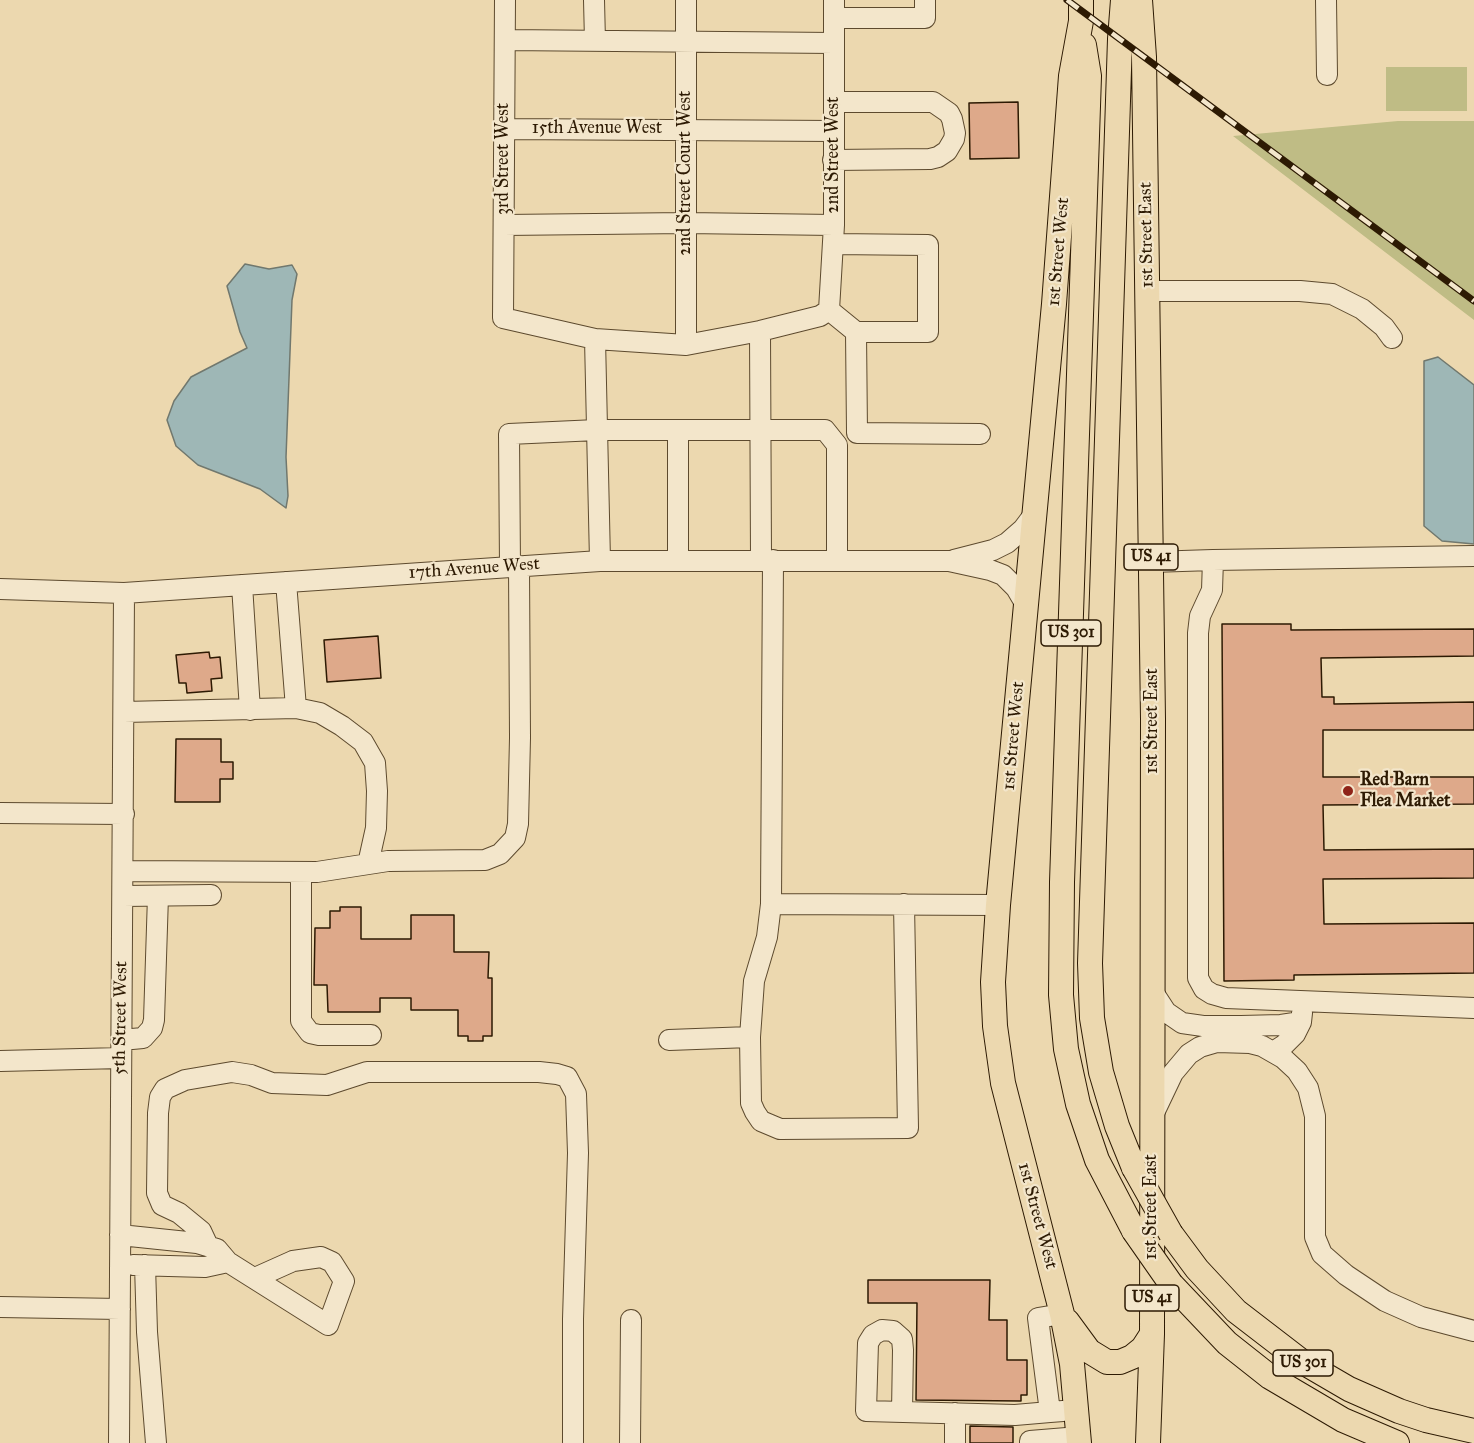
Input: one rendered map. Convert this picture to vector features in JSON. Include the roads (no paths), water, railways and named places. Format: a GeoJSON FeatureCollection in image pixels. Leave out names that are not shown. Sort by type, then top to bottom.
{"type":"FeatureCollection","features":[{"type":"Feature","properties":{"kind":"main road","name":"US 301"},"geometry":{"type":"LineString","coordinates":[[1123,0],[1090,963],[1092,1018],[1101,1072],[1117,1126],[1134,1168],[1171,1234],[1197,1269],[1236,1311],[1300,1361],[1349,1389],[1399,1412],[1474,1431]]}},
{"type":"Feature","properties":{"kind":"main road","name":"1st Street East"},"geometry":{"type":"LineString","coordinates":[[1140,0],[1144,49],[1153,719],[1152,1334],[1148,1443]]}},
{"type":"Feature","properties":{"kind":"main road","name":"1st Street West"},"geometry":{"type":"LineString","coordinates":[[1079,1440],[1077,1410],[1062,1314],[1007,1104],[994,1026],[993,982],[998,904],[1064,192],[1071,76],[1081,11]]}},
{"type":"Feature","properties":{"kind":"main road","name":"1st Street West"},"geometry":{"type":"LineString","coordinates":[[1081,11],[1089,76],[1062,882],[1061,994],[1066,1049],[1078,1104],[1097,1160],[1134,1231],[1171,1284],[1227,1343],[1270,1377],[1335,1416],[1397,1443]]}},
{"type":"Feature","properties":{"kind":"main road"},"geometry":{"type":"LineString","coordinates":[[1062,1314],[1089,1351],[1107,1362],[1120,1362],[1131,1357],[1143,1348],[1152,1334]]}},
{"type":"Feature","properties":{"kind":"street","name":"3rd Street West"},"geometry":{"type":"LineString","coordinates":[[505,0],[503,318],[595,339]]}},
{"type":"Feature","properties":{"kind":"street"},"geometry":{"type":"LineString","coordinates":[[594,0],[595,41]]}},
{"type":"Feature","properties":{"kind":"street","name":"2nd Street Court West"},"geometry":{"type":"LineString","coordinates":[[686,0],[686,345]]}},
{"type":"Feature","properties":{"kind":"street"},"geometry":{"type":"LineString","coordinates":[[834,9],[926,18],[926,0]]}},
{"type":"Feature","properties":{"kind":"street"},"geometry":{"type":"LineString","coordinates":[[1326,0],[1327,75]]}},
{"type":"Feature","properties":{"kind":"street","name":"2nd Street West"},"geometry":{"type":"LineString","coordinates":[[829,310],[834,235],[834,9]]}},
{"type":"Feature","properties":{"kind":"street"},"geometry":{"type":"LineString","coordinates":[[504,40],[834,43]]}},
{"type":"Feature","properties":{"kind":"street"},"geometry":{"type":"LineString","coordinates":[[833,160],[930,159],[946,151],[954,139],[954,126],[949,113],[933,102],[834,102]]}},
{"type":"Feature","properties":{"kind":"street","name":"15th Avenue West"},"geometry":{"type":"LineString","coordinates":[[504,129],[834,131]]}},
{"type":"Feature","properties":{"kind":"street"},"geometry":{"type":"LineString","coordinates":[[504,225],[686,223],[928,244],[928,332],[856,332],[829,310],[820,316],[760,331],[686,345],[595,339],[600,561]]}},
{"type":"Feature","properties":{"kind":"street"},"geometry":{"type":"LineString","coordinates":[[1147,291],[1300,291],[1332,294],[1362,309],[1384,327],[1392,338]]}},
{"type":"Feature","properties":{"kind":"street"},"geometry":{"type":"LineString","coordinates":[[760,331],[761,430],[767,559],[771,904],[767,937],[754,981],[750,1037],[751,1103],[761,1121],[780,1129],[908,1128],[904,904]]}},
{"type":"Feature","properties":{"kind":"street"},"geometry":{"type":"LineString","coordinates":[[856,332],[857,433]]}},
{"type":"Feature","properties":{"kind":"street"},"geometry":{"type":"LineString","coordinates":[[123,872],[317,873],[388,861],[485,860],[500,854],[515,838],[518,824],[520,738],[509,434],[597,430],[825,430],[837,445],[837,560]]}},
{"type":"Feature","properties":{"kind":"street"},"geometry":{"type":"LineString","coordinates":[[678,430],[678,560]]}},
{"type":"Feature","properties":{"kind":"street"},"geometry":{"type":"LineString","coordinates":[[837,445],[857,433],[980,434]]}},
{"type":"Feature","properties":{"kind":"street","name":"17th Avenue West"},"geometry":{"type":"LineString","coordinates":[[949,561],[1000,546],[1016,536],[1035,513]]}},
{"type":"Feature","properties":{"kind":"street"},"geometry":{"type":"LineString","coordinates":[[1151,562],[1474,556]]}},
{"type":"Feature","properties":{"kind":"street","name":"17th Avenue West"},"geometry":{"type":"LineString","coordinates":[[0,589],[124,593],[600,561],[767,559],[949,561],[1003,575],[1016,588],[1026,605]]}},
{"type":"Feature","properties":{"kind":"street"},"geometry":{"type":"LineString","coordinates":[[1213,560],[1212,590],[1200,616],[1198,633],[1198,978],[1204,989],[1226,998],[1474,1008]]}},
{"type":"Feature","properties":{"kind":"street"},"geometry":{"type":"LineString","coordinates":[[286,582],[296,708]]}},
{"type":"Feature","properties":{"kind":"street"},"geometry":{"type":"LineString","coordinates":[[242,585],[250,710]]}},
{"type":"Feature","properties":{"kind":"street","name":"5th Street West"},"geometry":{"type":"LineString","coordinates":[[119,1443],[124,593]]}},
{"type":"Feature","properties":{"kind":"street"},"geometry":{"type":"LineString","coordinates":[[124,712],[296,708],[320,713],[342,726],[363,742],[375,763],[376,828],[368,864]]}},
{"type":"Feature","properties":{"kind":"street"},"geometry":{"type":"LineString","coordinates":[[0,813],[124,814]]}},
{"type":"Feature","properties":{"kind":"street"},"geometry":{"type":"LineString","coordinates":[[301,873],[301,1021],[310,1033],[319,1035],[371,1035]]}},
{"type":"Feature","properties":{"kind":"street"},"geometry":{"type":"LineString","coordinates":[[123,896],[211,895]]}},
{"type":"Feature","properties":{"kind":"street"},"geometry":{"type":"LineString","coordinates":[[0,1061],[121,1049],[143,1038],[152,1028],[154,1020],[158,896]]}},
{"type":"Feature","properties":{"kind":"street"},"geometry":{"type":"LineString","coordinates":[[771,904],[998,904]]}},
{"type":"Feature","properties":{"kind":"street"},"geometry":{"type":"LineString","coordinates":[[1153,992],[1166,1012],[1182,1023],[1203,1026],[1241,1026],[1301,1022]]}},
{"type":"Feature","properties":{"kind":"street"},"geometry":{"type":"LineString","coordinates":[[1273,1052],[1284,1046],[1295,1034],[1301,1022],[1303,1000]]}},
{"type":"Feature","properties":{"kind":"street"},"geometry":{"type":"LineString","coordinates":[[669,1040],[750,1037]]}},
{"type":"Feature","properties":{"kind":"street"},"geometry":{"type":"LineString","coordinates":[[1153,1115],[1173,1073],[1189,1054],[1200,1047],[1217,1042],[1250,1043],[1262,1046],[1283,1058],[1297,1071],[1308,1088],[1315,1116],[1315,1237],[1322,1254],[1346,1275],[1385,1301],[1421,1317],[1474,1331]]}},
{"type":"Feature","properties":{"kind":"street"},"geometry":{"type":"LineString","coordinates":[[208,1246],[201,1231],[179,1213],[162,1205],[157,1192],[158,1113],[160,1098],[165,1089],[185,1080],[232,1072],[251,1075],[273,1083],[327,1085],[367,1072],[539,1072],[567,1077],[576,1094],[578,1153],[573,1319],[573,1443]]}},
{"type":"Feature","properties":{"kind":"street"},"geometry":{"type":"LineString","coordinates":[[120,1235],[197,1243],[218,1249],[228,1262],[255,1278]]}},
{"type":"Feature","properties":{"kind":"street"},"geometry":{"type":"LineString","coordinates":[[120,1264],[205,1267],[228,1262]]}},
{"type":"Feature","properties":{"kind":"street"},"geometry":{"type":"LineString","coordinates":[[145,1265],[147,1332],[156,1443]]}},
{"type":"Feature","properties":{"kind":"street"},"geometry":{"type":"LineString","coordinates":[[0,1307],[120,1309]]}},
{"type":"Feature","properties":{"kind":"street"},"geometry":{"type":"LineString","coordinates":[[1050,1412],[1038,1318],[1062,1314]]}},
{"type":"Feature","properties":{"kind":"street"},"geometry":{"type":"LineString","coordinates":[[630,1443],[631,1320]]}},
{"type":"Feature","properties":{"kind":"street"},"geometry":{"type":"LineString","coordinates":[[902,1412],[1015,1415],[1077,1410]]}},
{"type":"Feature","properties":{"kind":"street"},"geometry":{"type":"LineString","coordinates":[[955,1443],[956,1413]]}},
{"type":"Feature","properties":{"kind":"street"},"geometry":{"type":"LineString","coordinates":[[1030,1443],[1030,1441],[1079,1440]]}},
{"type":"Feature","properties":{"kind":"water"},"geometry":{"type":"Polygon","coordinates":[[[245,264],[269,269],[292,265],[297,274],[292,300],[286,508],[260,489],[198,465],[176,446],[167,420],[174,401],[191,377],[247,348],[227,286],[245,264]]]}},
{"type":"Feature","properties":{"kind":"water"},"geometry":{"type":"Polygon","coordinates":[[[1438,357],[1474,385],[1474,544],[1442,541],[1424,526],[1424,361],[1438,357]]]}},
{"type":"Feature","properties":{"kind":"railway"},"geometry":{"type":"LineString","coordinates":[[1067,0],[1474,301]]}},
{"type":"Feature","properties":{"kind":"place","name":"Red Barn Flea Market"},"geometry":{"type":"Point","coordinates":[1348,791]}}]}
